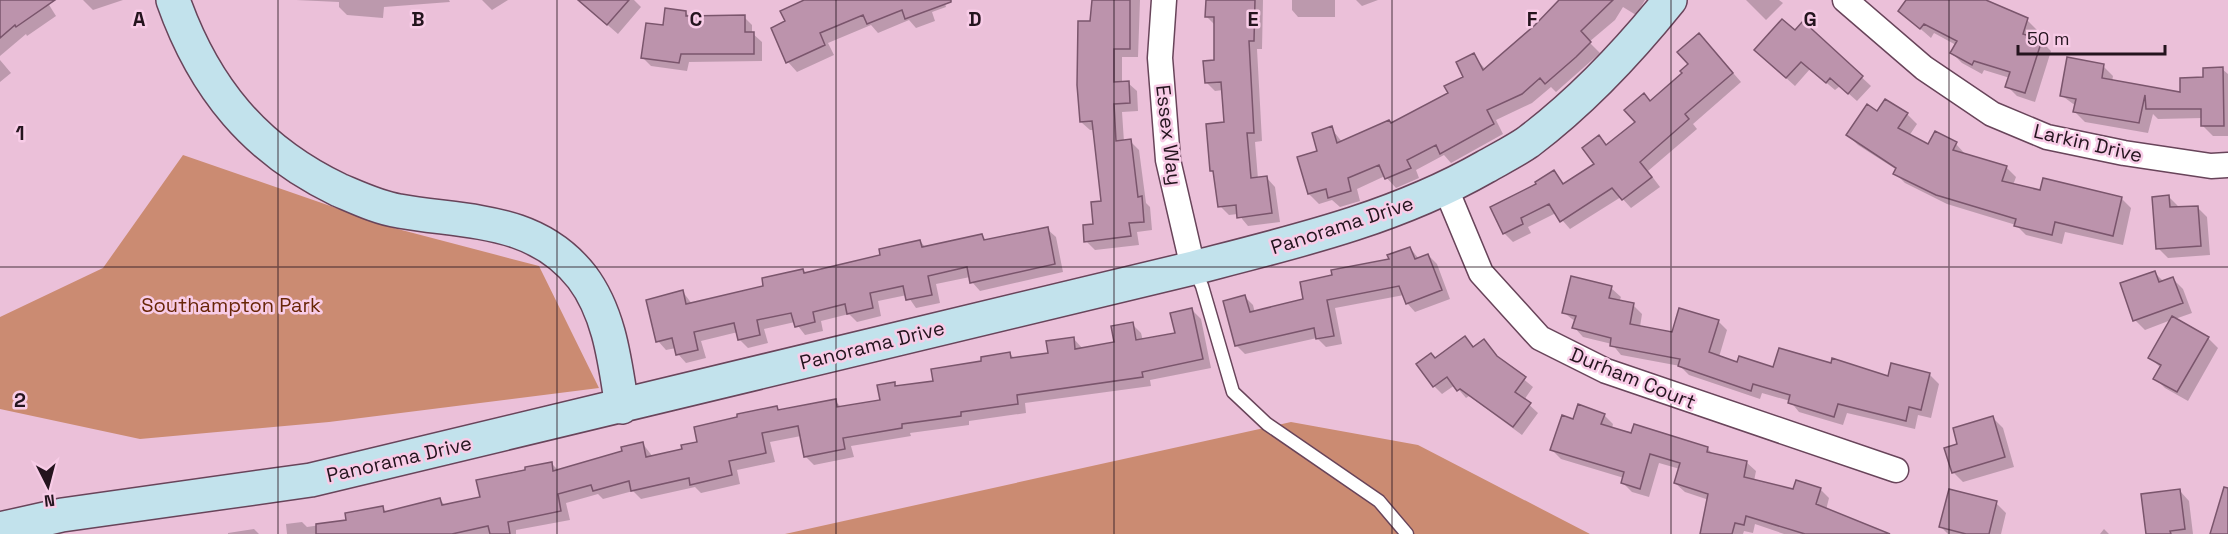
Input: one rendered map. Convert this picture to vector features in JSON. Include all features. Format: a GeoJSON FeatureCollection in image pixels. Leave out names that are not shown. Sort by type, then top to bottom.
{"type":"FeatureCollection","features":[{"type":"Feature","properties":{"kind":"street"},"geometry":{"type":"LineString","coordinates":[[173,0],[194,48],[214,84],[245,124],[284,159],[310,176],[356,198],[397,211],[482,221],[518,231],[556,252],[582,278],[608,328],[622,407]]}},
{"type":"Feature","properties":{"kind":"street","name":"Essex Way"},"geometry":{"type":"LineString","coordinates":[[1164,0],[1160,58],[1168,160],[1193,268]]}},
{"type":"Feature","properties":{"kind":"street","name":"Panorama Drive"},"geometry":{"type":"LineString","coordinates":[[0,529],[62,515],[311,480],[1193,268],[1374,218],[1446,189],[1527,142],[1639,39],[1670,0]]}},
{"type":"Feature","properties":{"kind":"street","name":"Larkin Drive"},"geometry":{"type":"LineString","coordinates":[[1845,0],[1924,68],[1992,114],[2047,137],[2211,166],[2228,165]]}},
{"type":"Feature","properties":{"kind":"street","name":"Durham Court"},"geometry":{"type":"LineString","coordinates":[[1446,189],[1481,273],[1539,338],[1606,371],[1896,470]]}},
{"type":"Feature","properties":{"kind":"lane"},"geometry":{"type":"LineString","coordinates":[[1193,268],[1202,286],[1233,392],[1268,424],[1379,501],[1407,534]]}},
{"type":"Feature","properties":{"kind":"green space","name":"Southampton Park"},"geometry":{"type":"Polygon","coordinates":[[[183,155],[394,228],[539,266],[599,388],[329,422],[140,439],[0,409],[0,317],[103,268],[183,155]]]}},
{"type":"Feature","properties":{"kind":"green space"},"geometry":{"type":"Polygon","coordinates":[[[1291,422],[1418,445],[1590,534],[785,534],[1291,422]]]}},
{"type":"Feature","properties":{"kind":"building"},"geometry":{"type":"Polygon","coordinates":[[[0,0],[55,0],[16,27],[15,25],[0,38],[0,0]]]}},
{"type":"Feature","properties":{"kind":"building"},"geometry":{"type":"Polygon","coordinates":[[[578,0],[629,0],[607,25],[578,0]]]}},
{"type":"Feature","properties":{"kind":"building"},"geometry":{"type":"Polygon","coordinates":[[[804,0],[951,0],[951,2],[905,19],[902,10],[867,24],[863,15],[820,33],[825,45],[786,63],[771,28],[785,21],[780,11],[804,0]]]}},
{"type":"Feature","properties":{"kind":"building"},"geometry":{"type":"Polygon","coordinates":[[[1092,0],[1130,0],[1130,49],[1114,49],[1114,82],[1129,81],[1130,103],[1114,104],[1116,141],[1131,139],[1138,197],[1142,196],[1144,222],[1129,223],[1131,236],[1084,242],[1083,225],[1093,224],[1091,202],[1101,201],[1092,121],[1080,122],[1077,85],[1078,21],[1090,21],[1092,0]]]}},
{"type":"Feature","properties":{"kind":"building"},"geometry":{"type":"Polygon","coordinates":[[[1206,0],[1255,0],[1254,41],[1249,41],[1254,133],[1247,133],[1251,178],[1267,176],[1272,213],[1237,218],[1236,205],[1218,207],[1213,171],[1210,171],[1206,124],[1224,122],[1221,82],[1205,83],[1203,61],[1214,60],[1214,17],[1205,17],[1206,0]]]}},
{"type":"Feature","properties":{"kind":"building"},"geometry":{"type":"Polygon","coordinates":[[[1559,0],[1613,0],[1581,31],[1591,42],[1576,57],[1545,84],[1540,78],[1522,94],[1487,110],[1494,124],[1440,154],[1436,145],[1407,160],[1411,168],[1385,179],[1379,165],[1348,178],[1351,191],[1328,198],[1326,189],[1308,194],[1297,157],[1317,151],[1312,133],[1332,126],[1337,143],[1389,120],[1391,123],[1448,93],[1444,86],[1463,77],[1456,62],[1474,53],[1483,70],[1535,25],[1559,0]]]}},
{"type":"Feature","properties":{"kind":"building"},"geometry":{"type":"Polygon","coordinates":[[[1906,0],[1986,0],[2028,18],[2023,34],[2042,40],[2025,93],[2005,87],[2010,72],[1974,61],[1972,65],[1950,53],[1957,41],[1924,24],[1920,29],[1898,11],[1906,0]]]}},
{"type":"Feature","properties":{"kind":"building"},"geometry":{"type":"Polygon","coordinates":[[[665,8],[686,11],[686,16],[745,15],[745,32],[754,32],[754,54],[681,54],[679,63],[641,58],[646,23],[663,25],[665,8]]]}},
{"type":"Feature","properties":{"kind":"building"},"geometry":{"type":"Polygon","coordinates":[[[1782,19],[1795,30],[1803,21],[1863,76],[1848,94],[1830,78],[1826,83],[1801,62],[1786,78],[1754,50],[1782,19]]]}},
{"type":"Feature","properties":{"kind":"building"},"geometry":{"type":"Polygon","coordinates":[[[1699,33],[1733,73],[1685,114],[1689,119],[1640,162],[1652,177],[1622,200],[1612,188],[1560,222],[1549,204],[1521,218],[1523,224],[1503,234],[1490,207],[1536,184],[1535,182],[1554,170],[1563,184],[1594,164],[1582,148],[1599,135],[1606,145],[1635,122],[1624,110],[1644,93],[1650,101],[1682,73],[1680,71],[1688,64],[1677,52],[1699,33]]]}},
{"type":"Feature","properties":{"kind":"building"},"geometry":{"type":"Polygon","coordinates":[[[2067,57],[2104,64],[2102,78],[2180,92],[2180,78],[2203,77],[2203,68],[2223,67],[2224,126],[2201,126],[2201,109],[2146,109],[2145,95],[2139,123],[2073,112],[2076,99],[2060,96],[2067,57]]]}},
{"type":"Feature","properties":{"kind":"building"},"geometry":{"type":"Polygon","coordinates":[[[1885,99],[1908,113],[1898,128],[1928,144],[1935,131],[1957,142],[1953,150],[2007,166],[2002,181],[2040,190],[2043,178],[2122,197],[2113,236],[2055,222],[2052,235],[2014,226],[2016,219],[1936,195],[1893,174],[1896,168],[1846,135],[1867,104],[1877,111],[1885,99]]]}},
{"type":"Feature","properties":{"kind":"building"},"geometry":{"type":"Polygon","coordinates":[[[2169,195],[2170,207],[2198,206],[2201,246],[2156,249],[2152,197],[2169,195]]]}},
{"type":"Feature","properties":{"kind":"building"},"geometry":{"type":"Polygon","coordinates":[[[1048,227],[1055,264],[970,283],[967,267],[928,276],[932,295],[906,300],[903,286],[870,293],[873,308],[847,314],[845,304],[813,312],[815,322],[795,327],[791,313],[757,320],[760,335],[738,340],[734,323],[694,332],[698,350],[676,355],[672,338],[656,342],[646,300],[683,290],[686,304],[763,286],[762,278],[803,269],[804,273],[880,255],[879,249],[920,240],[922,247],[982,234],[984,240],[1048,227]]]}},
{"type":"Feature","properties":{"kind":"building"},"geometry":{"type":"Polygon","coordinates":[[[1410,247],[1415,259],[1428,254],[1442,290],[1406,304],[1399,286],[1327,300],[1334,336],[1316,339],[1314,328],[1235,346],[1223,301],[1245,295],[1250,312],[1303,299],[1300,282],[1332,275],[1331,270],[1389,259],[1387,255],[1410,247]]]}},
{"type":"Feature","properties":{"kind":"building"},"geometry":{"type":"Polygon","coordinates":[[[2155,271],[2159,282],[2173,277],[2183,303],[2133,321],[2120,283],[2155,271]]]}},
{"type":"Feature","properties":{"kind":"building"},"geometry":{"type":"Polygon","coordinates":[[[1571,276],[1612,286],[1609,298],[1634,303],[1630,324],[1672,332],[1679,308],[1719,320],[1709,352],[1737,362],[1739,356],[1773,367],[1779,348],[1831,363],[1832,358],[1888,376],[1891,363],[1930,373],[1921,410],[1909,407],[1906,421],[1838,404],[1834,417],[1788,403],[1790,395],[1753,384],[1751,391],[1678,366],[1680,359],[1610,346],[1611,338],[1572,328],[1576,316],[1562,313],[1571,276]]]}},
{"type":"Feature","properties":{"kind":"building"},"geometry":{"type":"Polygon","coordinates":[[[1192,308],[1203,359],[1142,372],[1143,377],[1017,395],[1018,404],[961,412],[961,416],[902,424],[902,428],[843,438],[845,449],[804,457],[798,426],[762,433],[766,453],[729,461],[732,475],[690,485],[689,478],[631,491],[629,481],[593,491],[591,485],[558,494],[561,511],[508,522],[510,534],[490,534],[488,526],[452,534],[316,534],[316,524],[346,520],[345,513],[383,506],[384,512],[440,498],[442,505],[480,497],[476,480],[525,470],[525,467],[552,462],[553,471],[622,451],[621,447],[643,442],[646,457],[682,449],[681,445],[697,442],[694,427],[737,417],[737,414],[777,406],[778,410],[836,399],[837,407],[880,400],[877,385],[895,382],[895,386],[933,381],[931,369],[981,361],[981,357],[1010,352],[1011,358],[1048,353],[1046,341],[1074,337],[1075,349],[1114,342],[1111,326],[1133,322],[1136,340],[1175,333],[1170,313],[1192,308]]]}},
{"type":"Feature","properties":{"kind":"building"},"geometry":{"type":"Polygon","coordinates":[[[2172,316],[2209,337],[2177,392],[2153,379],[2161,365],[2148,358],[2172,316]]]}},
{"type":"Feature","properties":{"kind":"building"},"geometry":{"type":"Polygon","coordinates":[[[1465,336],[1473,347],[1484,339],[1497,356],[1526,377],[1515,392],[1531,403],[1513,427],[1460,389],[1457,391],[1447,377],[1433,387],[1416,364],[1431,353],[1435,358],[1465,336]]]}},
{"type":"Feature","properties":{"kind":"building"},"geometry":{"type":"Polygon","coordinates":[[[1578,404],[1605,414],[1601,424],[1631,433],[1634,424],[1708,447],[1707,452],[1747,461],[1744,477],[1793,489],[1796,480],[1821,488],[1816,504],[1890,534],[1805,534],[1746,516],[1744,525],[1735,523],[1732,534],[1700,534],[1708,494],[1674,483],[1680,463],[1650,454],[1640,489],[1621,483],[1624,472],[1550,450],[1562,415],[1573,419],[1578,404]]]}},
{"type":"Feature","properties":{"kind":"building"},"geometry":{"type":"Polygon","coordinates":[[[1993,416],[2005,457],[1952,473],[1944,448],[1957,444],[1953,428],[1993,416]]]}},
{"type":"Feature","properties":{"kind":"building"},"geometry":{"type":"Polygon","coordinates":[[[2224,487],[2228,488],[2228,534],[2210,534],[2224,487]]]}},
{"type":"Feature","properties":{"kind":"building"},"geometry":{"type":"Polygon","coordinates":[[[1949,489],[1997,501],[1989,534],[1966,534],[1939,527],[1949,489]]]}},
{"type":"Feature","properties":{"kind":"building"},"geometry":{"type":"Polygon","coordinates":[[[2180,489],[2185,529],[2170,531],[2171,534],[2146,534],[2141,494],[2180,489]]]}}]}
